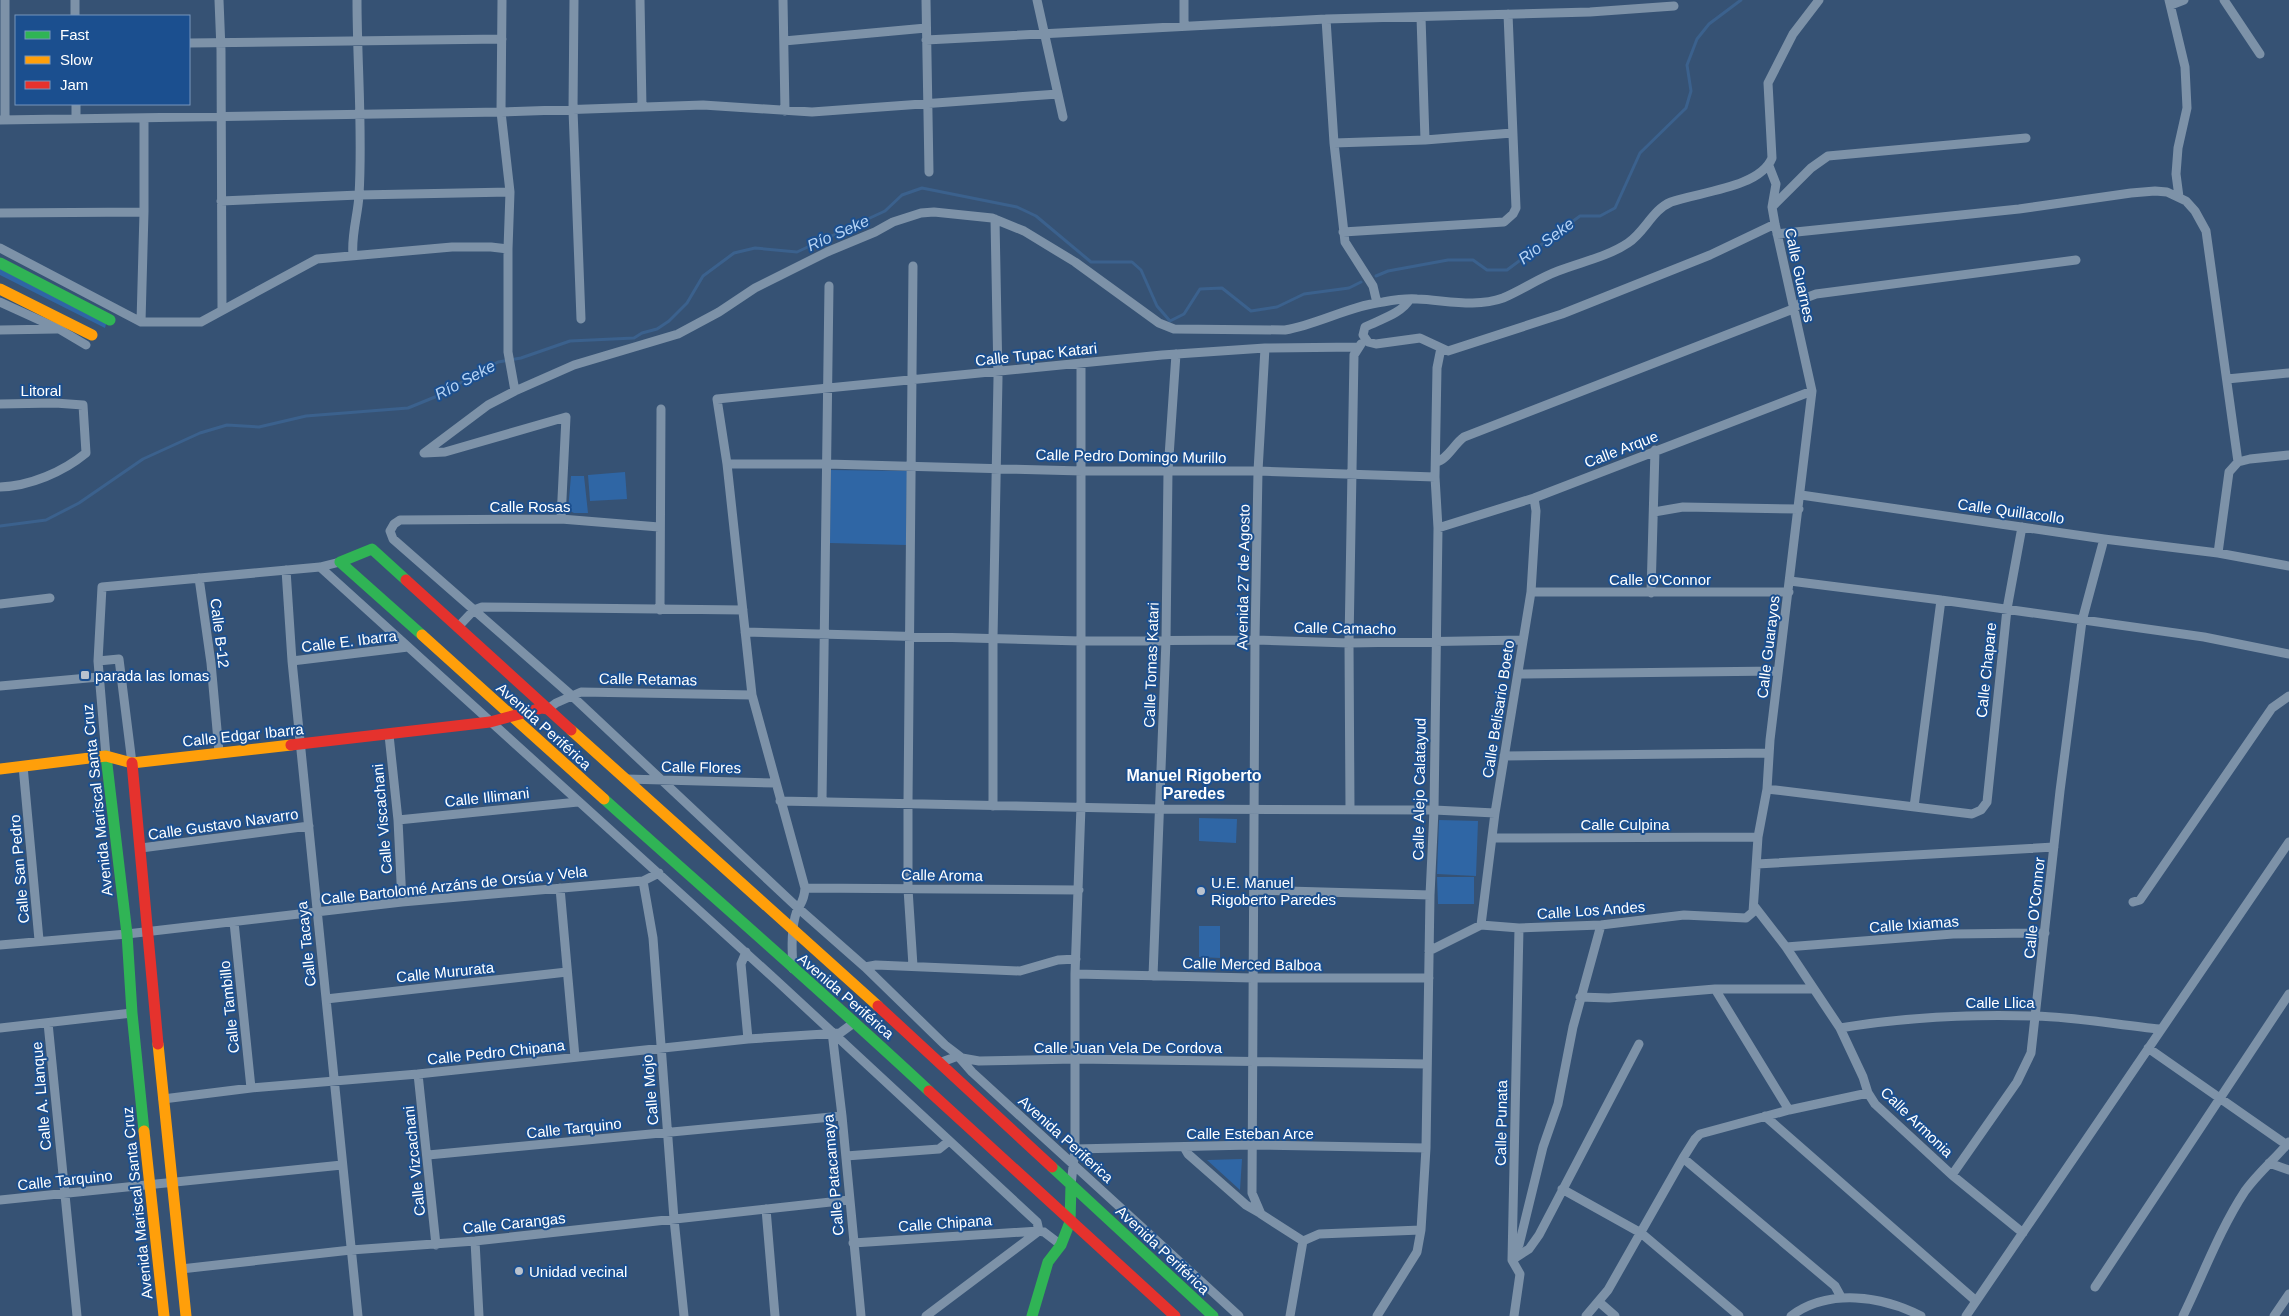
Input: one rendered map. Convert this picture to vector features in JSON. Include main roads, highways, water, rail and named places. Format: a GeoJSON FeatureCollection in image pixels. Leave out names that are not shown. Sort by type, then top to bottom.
{"type":"FeatureCollection","features":[{"type":"Feature","properties":{"kind":"waterway","name":"Rio Seke"},"geometry":{"type":"LineString","coordinates":[[1376,276],[1388,271],[1448,260],[1473,260],[1487,270],[1507,270],[1580,216],[1600,216],[1615,208],[1640,153],[1686,108],[1691,91],[1687,65],[1697,39],[1709,24],[1741,0]]}},
{"type":"Feature","properties":{"kind":"waterway","name":"Río Seke"},"geometry":{"type":"LineString","coordinates":[[0,526],[46,520],[79,503],[143,459],[200,433],[227,425],[259,427],[306,416],[408,408],[435,397],[498,362],[521,358],[570,341],[634,338],[642,333],[657,329],[669,321],[687,303],[703,276],[734,253],[755,248],[797,252],[885,211],[902,195],[922,188],[1017,207],[1036,216],[1091,262],[1132,262],[1141,270],[1157,306],[1170,321],[1184,314],[1200,289],[1222,288],[1251,311],[1277,307],[1304,294],[1349,288],[1361,282]]}},
{"type":"Feature","properties":{"kind":"place","name":"parada las lomas"},"geometry":{"type":"Point","coordinates":[85,675]}},
{"type":"Feature","properties":{"kind":"place","name":"U.E. Manuel Rigoberto Paredes"},"geometry":{"type":"Point","coordinates":[1201,891]}},
{"type":"Feature","properties":{"kind":"place","name":"Unidad vecinal"},"geometry":{"type":"Point","coordinates":[519,1271]}},
{"type":"Feature","properties":{"kind":"district","name":"Manuel Rigoberto Paredes"},"geometry":{"type":"Point","coordinates":[1194,784]}}]}
